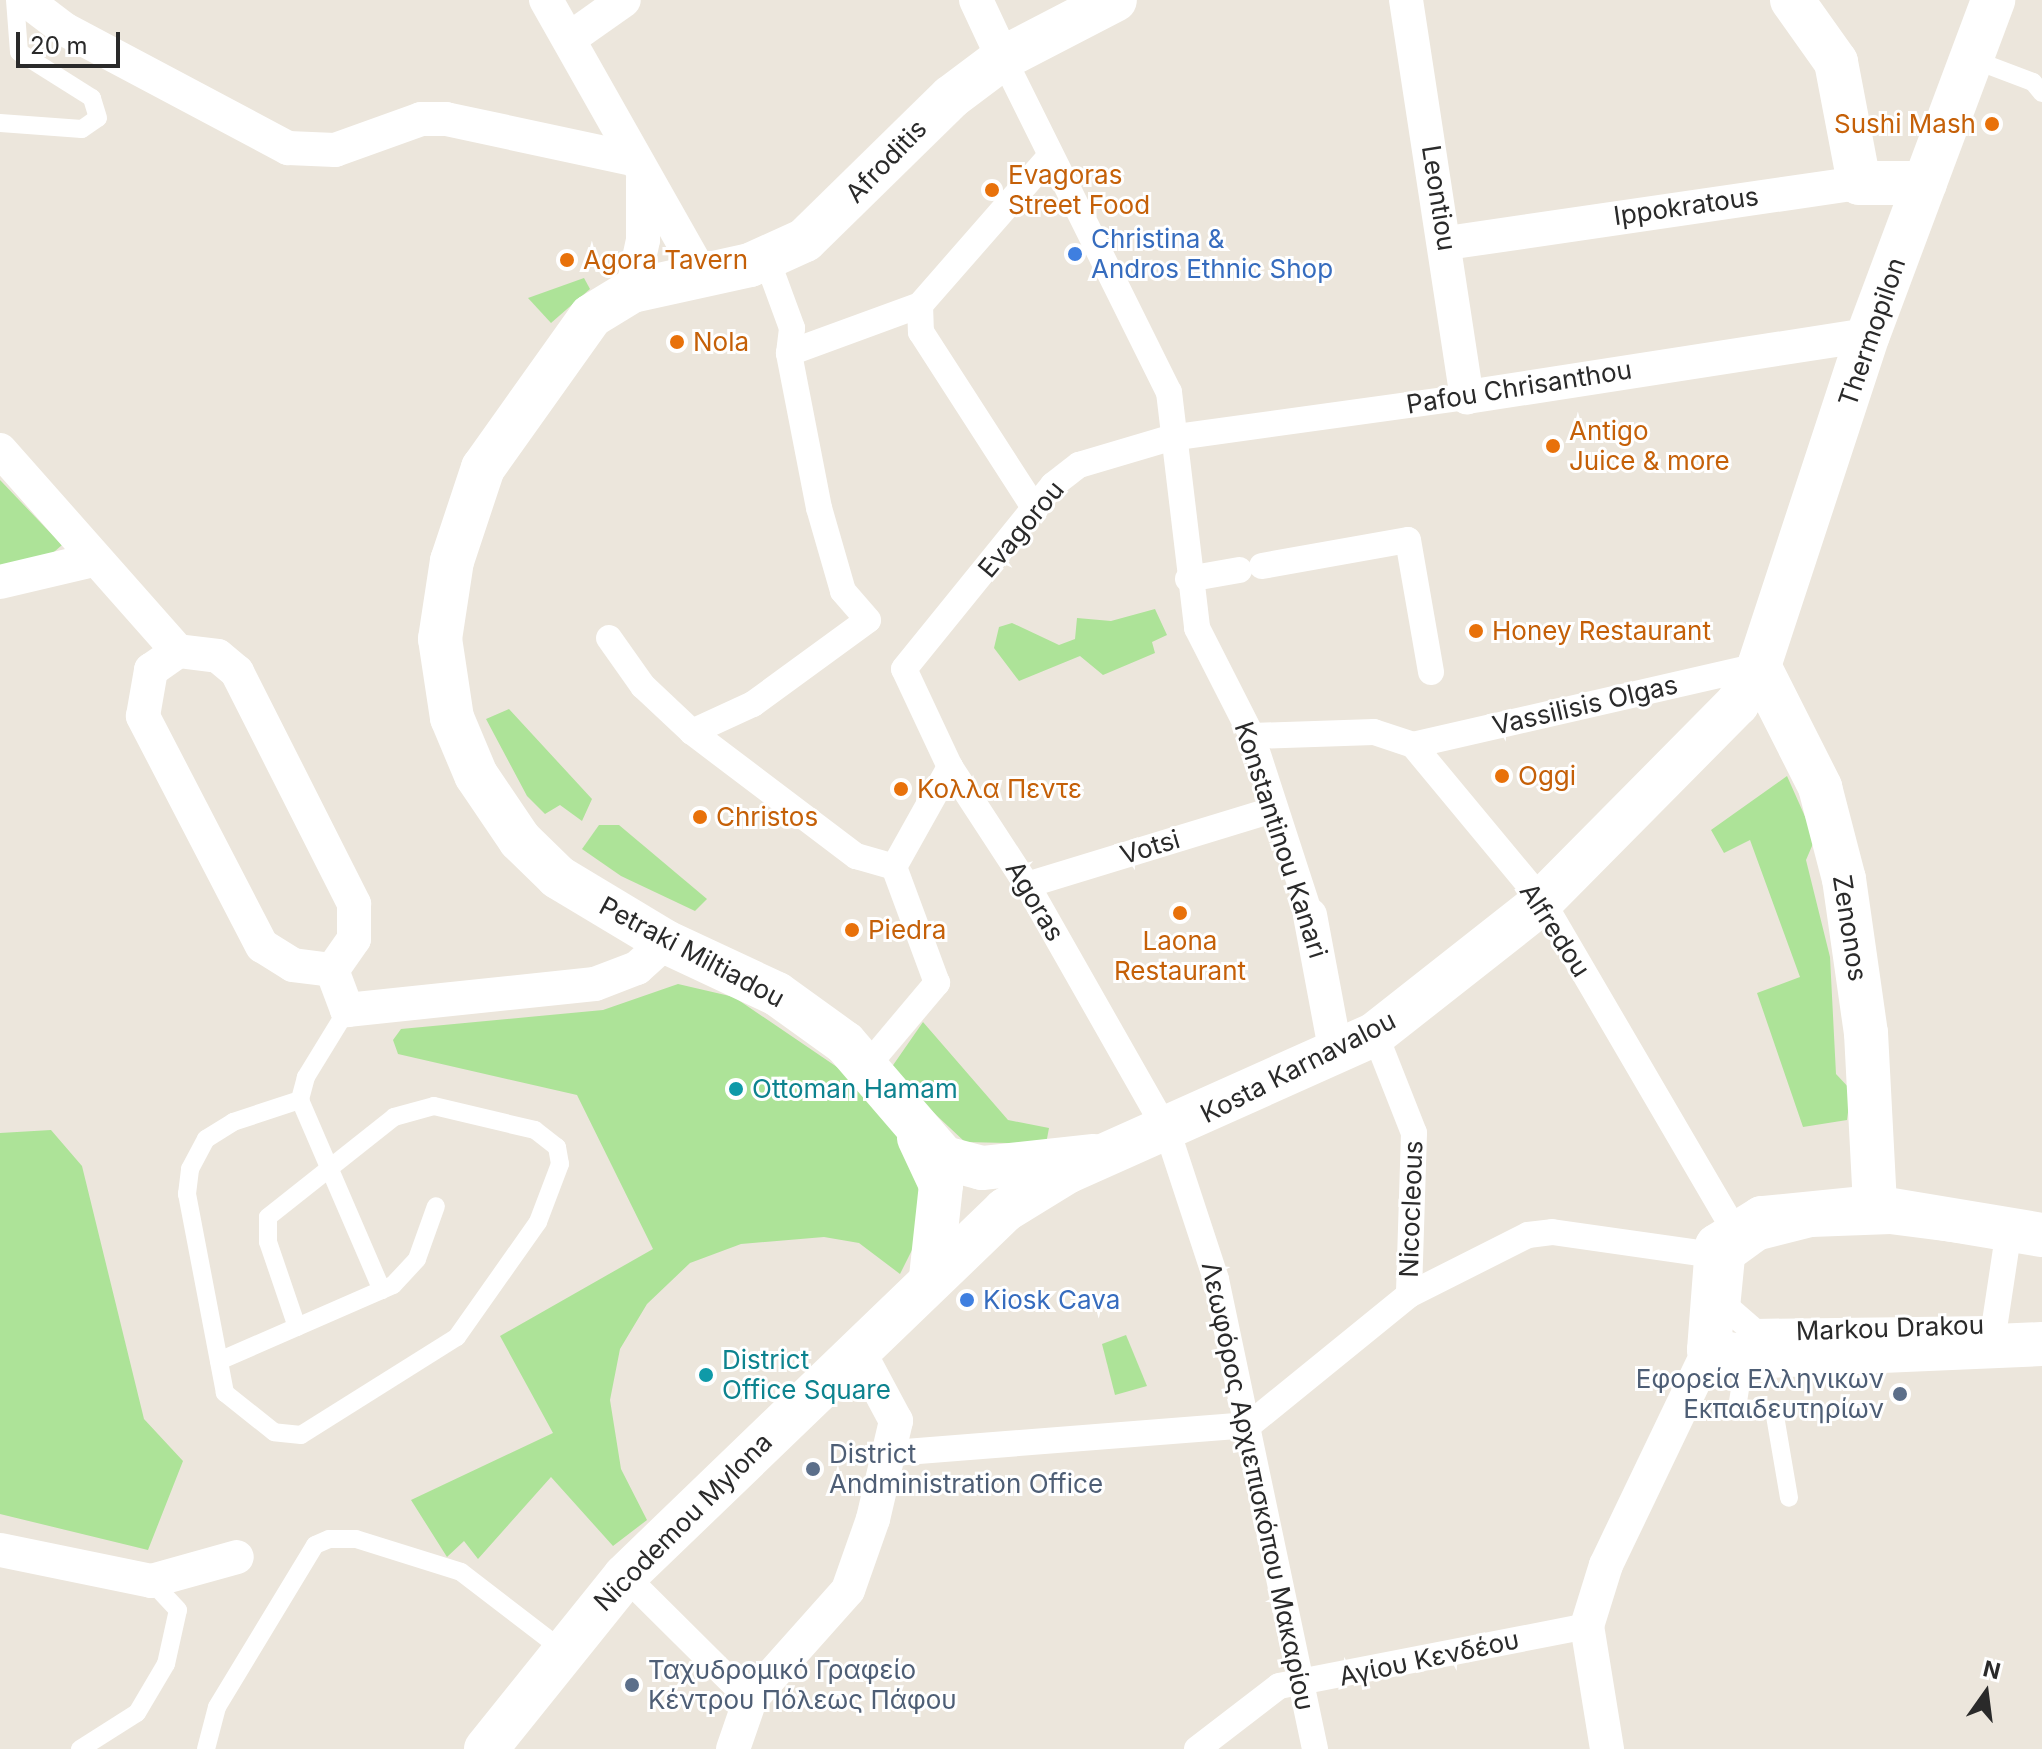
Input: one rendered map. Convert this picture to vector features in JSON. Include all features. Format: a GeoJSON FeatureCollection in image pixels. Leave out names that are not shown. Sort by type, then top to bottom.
{"type":"FeatureCollection","features":[{"type":"Feature","properties":{"kind":"street"},"geometry":{"type":"LineString","coordinates":[[26,0],[64,29],[288,148],[335,150],[421,119],[446,119],[637,169]]}},
{"type":"Feature","properties":{"kind":"street"},"geometry":{"type":"LineString","coordinates":[[546,0],[637,169],[703,278]]}},
{"type":"Feature","properties":{"kind":"street"},"geometry":{"type":"LineString","coordinates":[[569,39],[624,0]]}},
{"type":"Feature","properties":{"kind":"street"},"geometry":{"type":"LineString","coordinates":[[976,0],[1003,58]]}},
{"type":"Feature","properties":{"kind":"street","name":"Afroditis"},"geometry":{"type":"LineString","coordinates":[[767,260],[815,232],[929,117],[1003,58],[1115,0]]}},
{"type":"Feature","properties":{"kind":"street","name":"Leontiou"},"geometry":{"type":"LineString","coordinates":[[1406,0],[1447,243],[1467,397]]}},
{"type":"Feature","properties":{"kind":"street"},"geometry":{"type":"LineString","coordinates":[[1792,0],[1836,62],[1859,183]]}},
{"type":"Feature","properties":{"kind":"street","name":"Thermopilon"},"geometry":{"type":"LineString","coordinates":[[1759,666],[1868,335],[1993,0]]}},
{"type":"Feature","properties":{"kind":"street","name":"Konstantinou Kanari"},"geometry":{"type":"LineString","coordinates":[[1003,58],[1048,159],[1169,392],[1170,438],[1197,628],[1252,736],[1273,810],[1310,915],[1335,1048]]}},
{"type":"Feature","properties":{"kind":"street"},"geometry":{"type":"LineString","coordinates":[[789,353],[920,305],[1048,159]]}},
{"type":"Feature","properties":{"kind":"street"},"geometry":{"type":"LineString","coordinates":[[632,291],[643,240],[637,169]]}},
{"type":"Feature","properties":{"kind":"street","name":"Ippokratous"},"geometry":{"type":"LineString","coordinates":[[1447,243],[1859,183],[1925,183]]}},
{"type":"Feature","properties":{"kind":"street"},"geometry":{"type":"LineString","coordinates":[[692,732],[753,704],[868,620],[843,591],[835,563],[789,353],[792,328],[767,260]]}},
{"type":"Feature","properties":{"kind":"street","name":"Petraki Miltiadou"},"geometry":{"type":"LineString","coordinates":[[767,260],[703,278],[632,291],[573,334],[483,468],[452,561],[440,652],[464,749],[520,840],[558,877],[666,942],[777,994],[867,1066],[915,1132],[944,1158],[968,1167],[1049,1166],[1113,1151]]}},
{"type":"Feature","properties":{"kind":"street"},"geometry":{"type":"LineString","coordinates":[[920,305],[921,332],[1035,509]]}},
{"type":"Feature","properties":{"kind":"street","name":"Pafou Chrisanthou"},"geometry":{"type":"LineString","coordinates":[[1170,438],[1467,397],[1868,335]]}},
{"type":"Feature","properties":{"kind":"street","name":"Evagorou"},"geometry":{"type":"LineString","coordinates":[[904,669],[1035,509],[1079,465],[1170,438]]}},
{"type":"Feature","properties":{"kind":"street"},"geometry":{"type":"LineString","coordinates":[[0,450],[93,560],[178,651],[218,656],[237,672],[354,904],[354,939],[332,970]]}},
{"type":"Feature","properties":{"kind":"street"},"geometry":{"type":"LineString","coordinates":[[1188,579],[1408,540],[1431,672]]}},
{"type":"Feature","properties":{"kind":"street"},"geometry":{"type":"LineString","coordinates":[[0,582],[93,560]]}},
{"type":"Feature","properties":{"kind":"street"},"geometry":{"type":"LineString","coordinates":[[609,638],[643,686],[692,732],[856,856],[894,867]]}},
{"type":"Feature","properties":{"kind":"street"},"geometry":{"type":"LineString","coordinates":[[178,651],[151,670],[143,716],[262,946],[293,965],[332,970]]}},
{"type":"Feature","properties":{"kind":"street","name":"Vassilisis Olgas"},"geometry":{"type":"LineString","coordinates":[[1413,745],[1759,666]]}},
{"type":"Feature","properties":{"kind":"street","name":"Kosta Karnavalou"},"geometry":{"type":"LineString","coordinates":[[931,1277],[1005,1210],[1113,1151],[1168,1133],[1335,1048],[1375,1034],[1464,970],[1541,899],[1737,704],[1759,666]]}},
{"type":"Feature","properties":{"kind":"street","name":"Zenonos"},"geometry":{"type":"LineString","coordinates":[[1759,666],[1820,787],[1844,879],[1866,1033],[1875,1207]]}},
{"type":"Feature","properties":{"kind":"street","name":"Agoras"},"geometry":{"type":"LineString","coordinates":[[904,669],[950,767],[1027,885],[1168,1133]]}},
{"type":"Feature","properties":{"kind":"street"},"geometry":{"type":"LineString","coordinates":[[1252,736],[1374,732],[1413,745]]}},
{"type":"Feature","properties":{"kind":"street","name":"Alfredou"},"geometry":{"type":"LineString","coordinates":[[1413,745],[1541,899],[1724,1242]]}},
{"type":"Feature","properties":{"kind":"street"},"geometry":{"type":"LineString","coordinates":[[867,1066],[937,983],[894,867],[950,767]]}},
{"type":"Feature","properties":{"kind":"street","name":"Votsi"},"geometry":{"type":"LineString","coordinates":[[1027,885],[1273,810]]}},
{"type":"Feature","properties":{"kind":"street"},"geometry":{"type":"LineString","coordinates":[[332,970],[347,1010],[595,984],[637,968],[666,942]]}},
{"type":"Feature","properties":{"kind":"street","name":"Nicocleous"},"geometry":{"type":"LineString","coordinates":[[1375,1034],[1414,1133],[1409,1295]]}},
{"type":"Feature","properties":{"kind":"street"},"geometry":{"type":"LineString","coordinates":[[915,1132],[941,1185],[931,1277]]}},
{"type":"Feature","properties":{"kind":"street","name":"Λεωφόρος Αρχιεπισκόπου Μακαρίου"},"geometry":{"type":"LineString","coordinates":[[1168,1133],[1216,1279],[1315,1749]]}},
{"type":"Feature","properties":{"kind":"street"},"geometry":{"type":"LineString","coordinates":[[893,1453],[1249,1425],[1409,1295],[1540,1234],[1724,1242],[1793,1213],[1875,1207],[2042,1235]]}},
{"type":"Feature","properties":{"kind":"street","name":"Markou Drakou"},"geometry":{"type":"LineString","coordinates":[[1891,1221],[2008,1236],[1994,1329],[1736,1347],[1727,1308],[1732,1257],[1760,1237],[1811,1224],[1891,1221]]}},
{"type":"Feature","properties":{"kind":"street"},"geometry":{"type":"LineString","coordinates":[[1607,1749],[1587,1626],[1606,1565],[1736,1347],[1724,1242]]}},
{"type":"Feature","properties":{"kind":"street","name":"Nicodemou Mylona"},"geometry":{"type":"LineString","coordinates":[[486,1749],[560,1648],[625,1576],[931,1277]]}},
{"type":"Feature","properties":{"kind":"street"},"geometry":{"type":"LineString","coordinates":[[1736,1347],[2042,1344]]}},
{"type":"Feature","properties":{"kind":"street"},"geometry":{"type":"LineString","coordinates":[[733,1749],[750,1700],[848,1590],[893,1453],[896,1421],[858,1350]]}},
{"type":"Feature","properties":{"kind":"street"},"geometry":{"type":"LineString","coordinates":[[0,1550],[151,1581],[237,1557]]}},
{"type":"Feature","properties":{"kind":"street"},"geometry":{"type":"LineString","coordinates":[[625,1576],[750,1700]]}},
{"type":"Feature","properties":{"kind":"street","name":"Αγίου Κενδέου"},"geometry":{"type":"LineString","coordinates":[[1197,1749],[1279,1686],[1302,1686],[1587,1626]]}},
{"type":"Feature","properties":{"kind":"lane"},"geometry":{"type":"LineString","coordinates":[[0,123],[82,129],[98,118],[100,107],[19,52],[15,0]]}},
{"type":"Feature","properties":{"kind":"lane"},"geometry":{"type":"LineString","coordinates":[[1972,59],[2033,82],[2042,93]]}},
{"type":"Feature","properties":{"kind":"lane"},"geometry":{"type":"LineString","coordinates":[[347,1010],[306,1077],[300,1100],[382,1290]]}},
{"type":"Feature","properties":{"kind":"lane"},"geometry":{"type":"LineString","coordinates":[[297,1327],[268,1242],[268,1217],[418,1105],[535,1130],[559,1155],[538,1222],[457,1337],[301,1435],[274,1432],[235,1408],[219,1361],[187,1194],[190,1169],[218,1129],[300,1100]]}},
{"type":"Feature","properties":{"kind":"lane"},"geometry":{"type":"LineString","coordinates":[[219,1361],[382,1290],[417,1259],[436,1206]]}},
{"type":"Feature","properties":{"kind":"lane"},"geometry":{"type":"LineString","coordinates":[[1736,1347],[1737,1408],[1774,1410],[1789,1498]]}},
{"type":"Feature","properties":{"kind":"lane"},"geometry":{"type":"LineString","coordinates":[[206,1749],[217,1707],[315,1545],[329,1539],[356,1539],[461,1572],[560,1648]]}},
{"type":"Feature","properties":{"kind":"lane"},"geometry":{"type":"LineString","coordinates":[[82,1748],[137,1713],[176,1640],[178,1610],[151,1581]]}},
{"type":"Feature","properties":{"kind":"green space"},"geometry":{"type":"Polygon","coordinates":[[[584,278],[590,289],[551,323],[528,298],[584,278]]]}},
{"type":"Feature","properties":{"kind":"green space"},"geometry":{"type":"Polygon","coordinates":[[[0,480],[62,545],[38,566],[0,574],[0,480]]]}},
{"type":"Feature","properties":{"kind":"green space"},"geometry":{"type":"Polygon","coordinates":[[[1155,609],[1167,635],[1152,642],[1155,653],[1103,675],[1080,656],[1019,681],[994,648],[999,627],[1012,623],[1059,645],[1075,639],[1077,618],[1111,621],[1155,609]]]}},
{"type":"Feature","properties":{"kind":"green space"},"geometry":{"type":"Polygon","coordinates":[[[509,709],[592,799],[582,821],[560,805],[545,814],[527,796],[486,719],[509,709]]]}},
{"type":"Feature","properties":{"kind":"green space"},"geometry":{"type":"Polygon","coordinates":[[[1787,776],[1815,839],[1806,860],[1830,957],[1836,1074],[1851,1090],[1847,1120],[1803,1127],[1757,993],[1800,977],[1750,840],[1724,853],[1711,830],[1787,776]]]}},
{"type":"Feature","properties":{"kind":"green space"},"geometry":{"type":"Polygon","coordinates":[[[599,825],[619,825],[707,899],[695,911],[621,876],[582,849],[599,825]]]}},
{"type":"Feature","properties":{"kind":"green space"},"geometry":{"type":"Polygon","coordinates":[[[678,984],[734,997],[859,1082],[927,1174],[917,1240],[900,1274],[859,1243],[824,1237],[741,1244],[690,1263],[647,1304],[620,1349],[610,1400],[621,1469],[647,1520],[613,1546],[551,1477],[478,1559],[464,1541],[447,1557],[411,1500],[553,1433],[500,1336],[653,1249],[577,1095],[398,1054],[393,1040],[401,1029],[603,1010],[678,984]]]}},
{"type":"Feature","properties":{"kind":"green space"},"geometry":{"type":"Polygon","coordinates":[[[923,1022],[1008,1120],[1049,1128],[1046,1144],[965,1142],[889,1071],[923,1022]]]}},
{"type":"Feature","properties":{"kind":"green space"},"geometry":{"type":"Polygon","coordinates":[[[51,1130],[82,1166],[144,1419],[183,1461],[148,1550],[0,1514],[0,1133],[51,1130]]]}},
{"type":"Feature","properties":{"kind":"green space"},"geometry":{"type":"Polygon","coordinates":[[[1126,1335],[1147,1386],[1115,1395],[1102,1344],[1126,1335]]]}},
{"type":"Feature","properties":{"kind":"place","name":"Sushi Mash"},"geometry":{"type":"Point","coordinates":[1992,124]}},
{"type":"Feature","properties":{"kind":"place","name":"Evagoras Street Food"},"geometry":{"type":"Point","coordinates":[992,190]}},
{"type":"Feature","properties":{"kind":"place","name":"Christina & Andros Ethnic Shop"},"geometry":{"type":"Point","coordinates":[1075,254]}},
{"type":"Feature","properties":{"kind":"place","name":"Agora Tavern"},"geometry":{"type":"Point","coordinates":[567,260]}},
{"type":"Feature","properties":{"kind":"place","name":"Nola"},"geometry":{"type":"Point","coordinates":[677,342]}},
{"type":"Feature","properties":{"kind":"place","name":"Antigo Juice & more"},"geometry":{"type":"Point","coordinates":[1553,446]}},
{"type":"Feature","properties":{"kind":"place","name":"Honey Restaurant"},"geometry":{"type":"Point","coordinates":[1476,631]}},
{"type":"Feature","properties":{"kind":"place","name":"Oggi"},"geometry":{"type":"Point","coordinates":[1502,776]}},
{"type":"Feature","properties":{"kind":"place","name":"Κολλα Πεντε"},"geometry":{"type":"Point","coordinates":[901,789]}},
{"type":"Feature","properties":{"kind":"place","name":"Christos"},"geometry":{"type":"Point","coordinates":[700,817]}},
{"type":"Feature","properties":{"kind":"place","name":"Laona Restaurant"},"geometry":{"type":"Point","coordinates":[1180,913]}},
{"type":"Feature","properties":{"kind":"place","name":"Piedra"},"geometry":{"type":"Point","coordinates":[852,930]}},
{"type":"Feature","properties":{"kind":"place","name":"Ottoman Hamam"},"geometry":{"type":"Point","coordinates":[736,1089]}},
{"type":"Feature","properties":{"kind":"place","name":"Kiosk Cava"},"geometry":{"type":"Point","coordinates":[967,1300]}},
{"type":"Feature","properties":{"kind":"place","name":"District Office Square"},"geometry":{"type":"Point","coordinates":[706,1375]}},
{"type":"Feature","properties":{"kind":"place","name":"Εφορεία Ελληνικων Εκπαιδευτηρίων"},"geometry":{"type":"Point","coordinates":[1900,1394]}},
{"type":"Feature","properties":{"kind":"place","name":"District Andministration Office"},"geometry":{"type":"Point","coordinates":[813,1469]}},
{"type":"Feature","properties":{"kind":"place","name":"Ταχυδρομικό Γραφείο Κέντρου Πόλεως Πάφου"},"geometry":{"type":"Point","coordinates":[632,1685]}}]}
